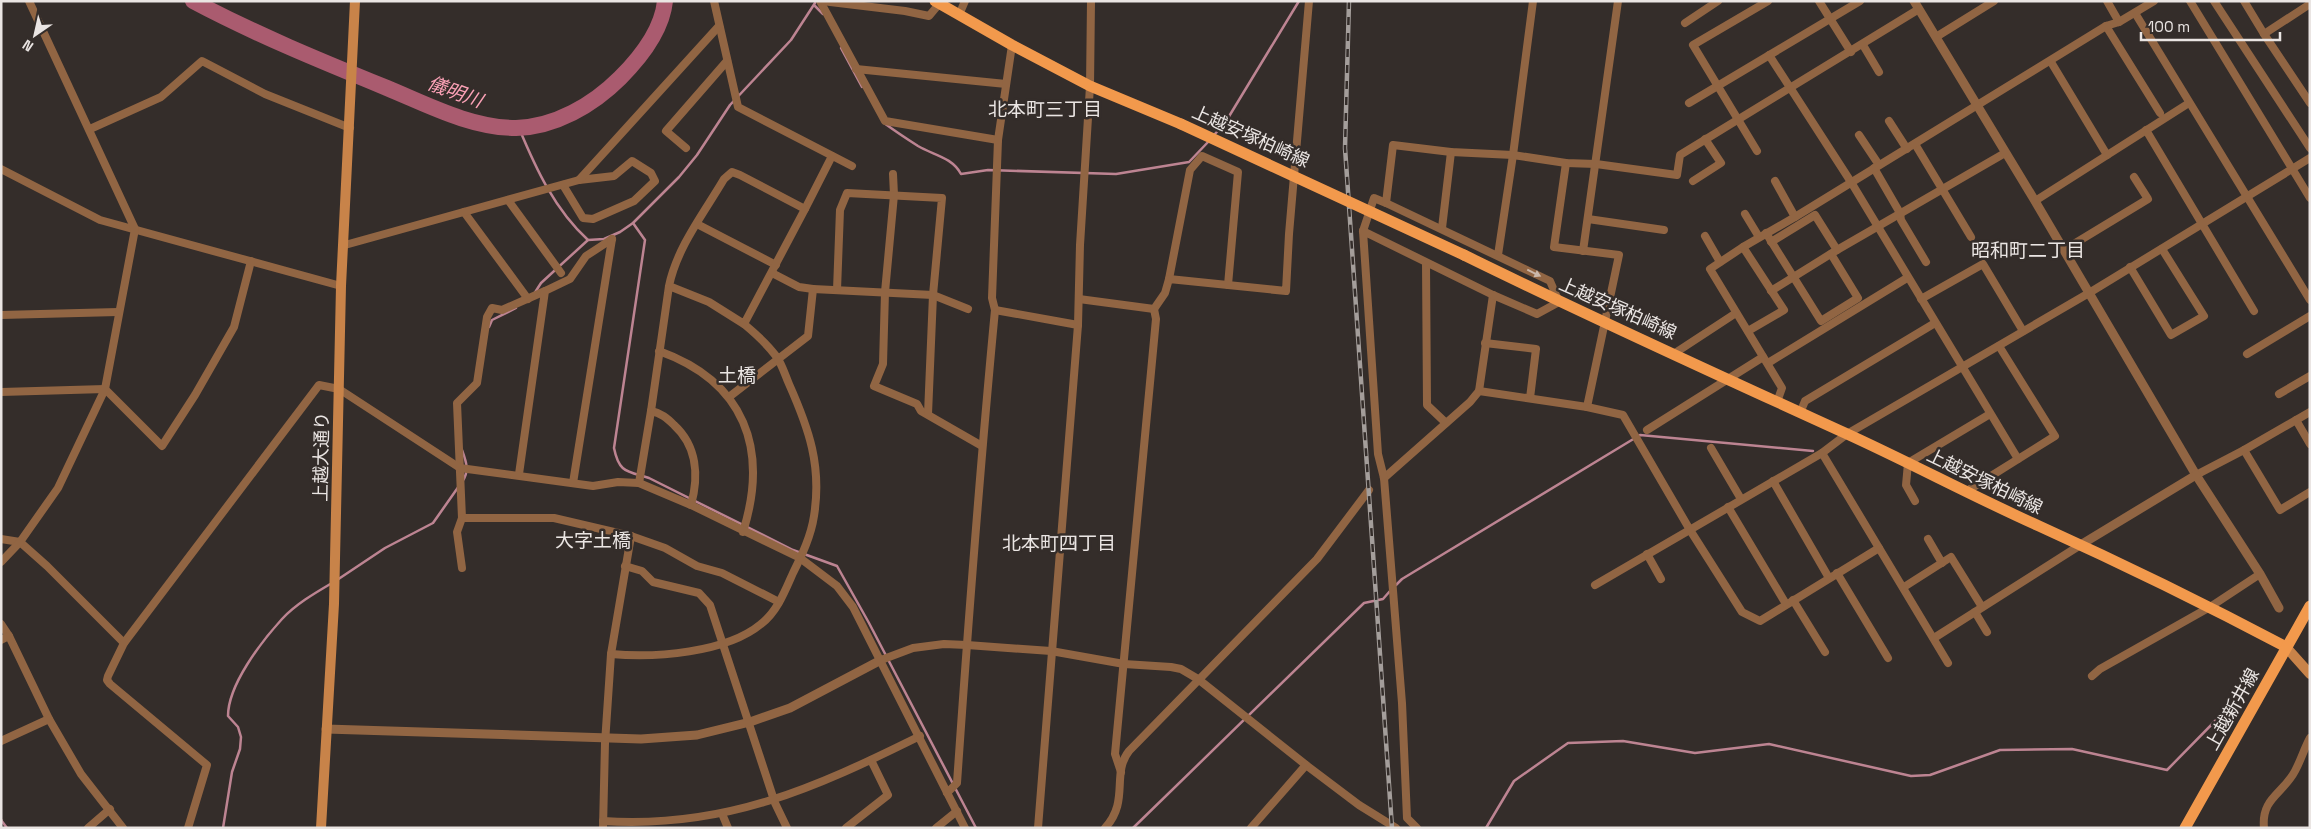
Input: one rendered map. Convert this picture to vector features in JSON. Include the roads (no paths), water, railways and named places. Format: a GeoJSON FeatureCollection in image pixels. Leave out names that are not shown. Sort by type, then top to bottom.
{"type":"FeatureCollection","features":[{"type":"Feature","properties":{"kind":"main road","name":"上越大通り"},"geometry":{"type":"LineString","coordinates":[[321,828],[334,604],[341,286],[355,1]]}},
{"type":"Feature","properties":{"kind":"main road","name":"上越安塚柏崎線"},"geometry":{"type":"LineString","coordinates":[[937,3],[1090,86],[1181,124],[1464,255],[1559,302],[1605,321],[2082,544],[2210,606],[2286,647]]}},
{"type":"Feature","properties":{"kind":"main road","name":"上越新井線"},"geometry":{"type":"LineString","coordinates":[[2185,828],[2310,606]]}},
{"type":"Feature","properties":{"kind":"main road"},"geometry":{"type":"LineString","coordinates":[[2286,647],[2310,674]]}},
{"type":"Feature","properties":{"kind":"street"},"geometry":{"type":"LineString","coordinates":[[1,562],[20,542],[58,488],[105,389],[114,350],[118,312],[135,229],[29,1]]}},
{"type":"Feature","properties":{"kind":"street"},"geometry":{"type":"LineString","coordinates":[[714,1],[738,107],[852,166]]}},
{"type":"Feature","properties":{"kind":"street"},"geometry":{"type":"LineString","coordinates":[[821,1],[929,16],[937,3]]}},
{"type":"Feature","properties":{"kind":"street"},"geometry":{"type":"LineString","coordinates":[[821,1],[856,70],[885,121],[998,140]]}},
{"type":"Feature","properties":{"kind":"street"},"geometry":{"type":"LineString","coordinates":[[959,15],[965,1]]}},
{"type":"Feature","properties":{"kind":"street"},"geometry":{"type":"LineString","coordinates":[[1038,828],[1078,325],[1090,86],[1092,1]]}},
{"type":"Feature","properties":{"kind":"street"},"geometry":{"type":"LineString","coordinates":[[1169,279],[1286,290],[1309,1]]}},
{"type":"Feature","properties":{"kind":"street"},"geometry":{"type":"LineString","coordinates":[[1498,255],[1533,1]]}},
{"type":"Feature","properties":{"kind":"street"},"geometry":{"type":"LineString","coordinates":[[1583,251],[1618,1]]}},
{"type":"Feature","properties":{"kind":"street"},"geometry":{"type":"LineString","coordinates":[[1685,22],[1718,1]]}},
{"type":"Feature","properties":{"kind":"street"},"geometry":{"type":"LineString","coordinates":[[1757,151],[1693,45],[1768,1]]}},
{"type":"Feature","properties":{"kind":"street"},"geometry":{"type":"LineString","coordinates":[[1819,1],[1851,52]]}},
{"type":"Feature","properties":{"kind":"street"},"geometry":{"type":"LineString","coordinates":[[1689,103],[1860,1]]}},
{"type":"Feature","properties":{"kind":"street"},"geometry":{"type":"LineString","coordinates":[[1936,37],[1994,1]]}},
{"type":"Feature","properties":{"kind":"street"},"geometry":{"type":"LineString","coordinates":[[2107,1],[2119,22]]}},
{"type":"Feature","properties":{"kind":"street"},"geometry":{"type":"LineString","coordinates":[[1778,402],[1782,388],[1710,269],[1743,247],[2051,62],[2106,26],[2119,22],[2154,1]]}},
{"type":"Feature","properties":{"kind":"street"},"geometry":{"type":"LineString","coordinates":[[2190,1],[2310,198]]}},
{"type":"Feature","properties":{"kind":"street"},"geometry":{"type":"LineString","coordinates":[[2214,1],[2310,148]]}},
{"type":"Feature","properties":{"kind":"street"},"geometry":{"type":"LineString","coordinates":[[2244,1],[2310,103]]}},
{"type":"Feature","properties":{"kind":"street"},"geometry":{"type":"LineString","coordinates":[[2264,34],[2310,4]]}},
{"type":"Feature","properties":{"kind":"street"},"geometry":{"type":"LineString","coordinates":[[1386,203],[1393,144],[1450,152],[1513,155],[1566,163],[1596,164],[1677,175],[1680,154],[1863,45],[1916,5],[2035,201],[2196,475],[2260,574],[2279,608]]}},
{"type":"Feature","properties":{"kind":"street"},"geometry":{"type":"LineString","coordinates":[[2135,13],[2310,300]]}},
{"type":"Feature","properties":{"kind":"street"},"geometry":{"type":"LineString","coordinates":[[580,180],[719,26]]}},
{"type":"Feature","properties":{"kind":"street"},"geometry":{"type":"LineString","coordinates":[[2106,26],[2160,113]]}},
{"type":"Feature","properties":{"kind":"street"},"geometry":{"type":"LineString","coordinates":[[947,793],[957,783],[982,446],[995,310],[992,298],[998,140],[1012,45]]}},
{"type":"Feature","properties":{"kind":"street"},"geometry":{"type":"LineString","coordinates":[[1863,45],[1879,72]]}},
{"type":"Feature","properties":{"kind":"street"},"geometry":{"type":"LineString","coordinates":[[1770,55],[1851,182],[1907,278],[1922,299],[2018,459]]}},
{"type":"Feature","properties":{"kind":"street"},"geometry":{"type":"LineString","coordinates":[[90,129],[161,97],[202,61],[265,94],[350,128]]}},
{"type":"Feature","properties":{"kind":"street"},"geometry":{"type":"LineString","coordinates":[[686,148],[666,131],[727,61]]}},
{"type":"Feature","properties":{"kind":"street"},"geometry":{"type":"LineString","coordinates":[[2051,62],[2107,155]]}},
{"type":"Feature","properties":{"kind":"street"},"geometry":{"type":"LineString","coordinates":[[856,70],[1006,84]]}},
{"type":"Feature","properties":{"kind":"street"},"geometry":{"type":"LineString","coordinates":[[2035,201],[2189,103]]}},
{"type":"Feature","properties":{"kind":"street"},"geometry":{"type":"LineString","coordinates":[[1889,121],[1907,149]]}},
{"type":"Feature","properties":{"kind":"street"},"geometry":{"type":"LineString","coordinates":[[2146,130],[2254,310]]}},
{"type":"Feature","properties":{"kind":"street"},"geometry":{"type":"LineString","coordinates":[[1859,135],[1877,166],[1900,213],[1901,220],[1926,262]]}},
{"type":"Feature","properties":{"kind":"street"},"geometry":{"type":"LineString","coordinates":[[1693,181],[1721,163],[1705,139]]}},
{"type":"Feature","properties":{"kind":"street"},"geometry":{"type":"LineString","coordinates":[[1915,144],[1971,237]]}},
{"type":"Feature","properties":{"kind":"street"},"geometry":{"type":"LineString","coordinates":[[1442,228],[1450,152]]}},
{"type":"Feature","properties":{"kind":"street"},"geometry":{"type":"LineString","coordinates":[[1771,291],[1877,226],[2005,153]]}},
{"type":"Feature","properties":{"kind":"street"},"geometry":{"type":"LineString","coordinates":[[744,324],[832,156]]}},
{"type":"Feature","properties":{"kind":"street"},"geometry":{"type":"LineString","coordinates":[[1121,772],[1115,754],[1156,319],[1154,309],[1165,293],[1169,279],[1190,170],[1202,156],[1238,172],[1228,284]]}},
{"type":"Feature","properties":{"kind":"street"},"geometry":{"type":"LineString","coordinates":[[1595,585],[1822,453],[1847,434],[2089,293],[2310,158]]}},
{"type":"Feature","properties":{"kind":"street"},"geometry":{"type":"LineString","coordinates":[[344,246],[580,180],[614,176],[632,161],[651,173],[655,181],[634,201],[593,220],[583,218],[563,185]]}},
{"type":"Feature","properties":{"kind":"street"},"geometry":{"type":"LineString","coordinates":[[1566,163],[1554,248],[1619,255],[1587,407]]}},
{"type":"Feature","properties":{"kind":"street"},"geometry":{"type":"LineString","coordinates":[[1,169],[100,220],[341,286]]}},
{"type":"Feature","properties":{"kind":"street"},"geometry":{"type":"LineString","coordinates":[[639,483],[652,411],[669,286],[679,254],[724,179],[732,172],[740,174],[805,209]]}},
{"type":"Feature","properties":{"kind":"street"},"geometry":{"type":"LineString","coordinates":[[893,174],[894,196],[885,292],[883,364],[874,386],[916,404],[921,410],[982,446]]}},
{"type":"Feature","properties":{"kind":"street"},"geometry":{"type":"LineString","coordinates":[[2064,250],[2148,199],[2134,177]]}},
{"type":"Feature","properties":{"kind":"street"},"geometry":{"type":"LineString","coordinates":[[1775,181],[1795,217]]}},
{"type":"Feature","properties":{"kind":"street"},"geometry":{"type":"LineString","coordinates":[[837,290],[840,210],[847,193],[942,198],[933,295],[928,414]]}},
{"type":"Feature","properties":{"kind":"street"},"geometry":{"type":"LineString","coordinates":[[1363,231],[1492,295],[1537,314],[1559,302],[1550,281],[1442,228],[1374,198],[1363,231],[1378,454],[1384,478],[1402,703],[1407,818],[1417,828]]}},
{"type":"Feature","properties":{"kind":"street"},"geometry":{"type":"LineString","coordinates":[[508,200],[561,273]]}},
{"type":"Feature","properties":{"kind":"street"},"geometry":{"type":"LineString","coordinates":[[464,212],[528,298]]}},
{"type":"Feature","properties":{"kind":"street"},"geometry":{"type":"LineString","coordinates":[[1744,214],[1771,242],[1821,321],[1858,298],[1815,215],[1771,242]]}},
{"type":"Feature","properties":{"kind":"street"},"geometry":{"type":"LineString","coordinates":[[1588,219],[1664,230]]}},
{"type":"Feature","properties":{"kind":"street"},"geometry":{"type":"LineString","coordinates":[[697,224],[776,265]]}},
{"type":"Feature","properties":{"kind":"street"},"geometry":{"type":"LineString","coordinates":[[1705,236],[1720,262]]}},
{"type":"Feature","properties":{"kind":"street"},"geometry":{"type":"LineString","coordinates":[[462,568],[457,532],[462,518],[458,403],[477,383],[487,317],[492,308],[502,310],[570,279],[586,256],[612,239],[573,483]]}},
{"type":"Feature","properties":{"kind":"street"},"geometry":{"type":"LineString","coordinates":[[1743,247],[1784,310],[1748,331]]}},
{"type":"Feature","properties":{"kind":"street"},"geometry":{"type":"LineString","coordinates":[[2130,267],[2171,335],[2204,316],[2162,248]]}},
{"type":"Feature","properties":{"kind":"street"},"geometry":{"type":"LineString","coordinates":[[1979,256],[2023,331]]}},
{"type":"Feature","properties":{"kind":"street"},"geometry":{"type":"LineString","coordinates":[[1,392],[105,389],[162,446],[195,395],[234,327],[251,261]]}},
{"type":"Feature","properties":{"kind":"street"},"geometry":{"type":"LineString","coordinates":[[1426,263],[1427,405],[1446,423]]}},
{"type":"Feature","properties":{"kind":"street"},"geometry":{"type":"LineString","coordinates":[[1922,299],[1984,264]]}},
{"type":"Feature","properties":{"kind":"street"},"geometry":{"type":"LineString","coordinates":[[772,273],[799,288],[933,295],[968,309]]}},
{"type":"Feature","properties":{"kind":"street"},"geometry":{"type":"LineString","coordinates":[[1647,430],[1726,379],[1766,360],[1907,278]]}},
{"type":"Feature","properties":{"kind":"street"},"geometry":{"type":"LineString","coordinates":[[611,654],[645,656],[682,653],[738,638],[762,624],[779,602],[800,558],[814,516],[816,479],[807,424],[778,359],[744,324],[709,302],[669,286]]}},
{"type":"Feature","properties":{"kind":"street"},"geometry":{"type":"LineString","coordinates":[[729,398],[808,336],[813,289]]}},
{"type":"Feature","properties":{"kind":"street"},"geometry":{"type":"LineString","coordinates":[[519,474],[545,291]]}},
{"type":"Feature","properties":{"kind":"street"},"geometry":{"type":"LineString","coordinates":[[1384,478],[1480,391],[1492,295]]}},
{"type":"Feature","properties":{"kind":"street"},"geometry":{"type":"LineString","coordinates":[[1079,298],[1154,309]]}},
{"type":"Feature","properties":{"kind":"street"},"geometry":{"type":"LineString","coordinates":[[995,310],[1078,325]]}},
{"type":"Feature","properties":{"kind":"street"},"geometry":{"type":"LineString","coordinates":[[1,315],[118,312]]}},
{"type":"Feature","properties":{"kind":"street"},"geometry":{"type":"LineString","coordinates":[[1675,354],[1736,313]]}},
{"type":"Feature","properties":{"kind":"street"},"geometry":{"type":"LineString","coordinates":[[2247,354],[2310,316]]}},
{"type":"Feature","properties":{"kind":"street"},"geometry":{"type":"LineString","coordinates":[[1800,413],[1805,401],[1935,323]]}},
{"type":"Feature","properties":{"kind":"street"},"geometry":{"type":"LineString","coordinates":[[1485,343],[1536,349],[1530,398]]}},
{"type":"Feature","properties":{"kind":"street"},"geometry":{"type":"LineString","coordinates":[[1967,491],[2055,436],[1999,346]]}},
{"type":"Feature","properties":{"kind":"street"},"geometry":{"type":"LineString","coordinates":[[659,352],[702,371],[729,398],[744,424],[753,460],[752,497],[743,532]]}},
{"type":"Feature","properties":{"kind":"street"},"geometry":{"type":"LineString","coordinates":[[2279,394],[2310,376]]}},
{"type":"Feature","properties":{"kind":"street"},"geometry":{"type":"LineString","coordinates":[[188,828],[207,765],[107,680],[124,643],[319,385],[339,389],[460,468],[519,474],[594,486],[612,483],[639,483],[691,505],[743,532],[800,558],[827,577],[846,596],[920,736],[965,828]]}},
{"type":"Feature","properties":{"kind":"street"},"geometry":{"type":"LineString","coordinates":[[1480,391],[1587,407],[1624,415],[1690,530],[1742,612],[1760,621],[1879,548]]}},
{"type":"Feature","properties":{"kind":"street"},"geometry":{"type":"LineString","coordinates":[[652,411],[666,417],[682,432],[693,453],[696,477],[691,505]]}},
{"type":"Feature","properties":{"kind":"street"},"geometry":{"type":"LineString","coordinates":[[1934,638],[2082,544],[2196,475],[2310,412]]}},
{"type":"Feature","properties":{"kind":"street"},"geometry":{"type":"LineString","coordinates":[[1915,501],[1906,485],[1908,463],[1990,414]]}},
{"type":"Feature","properties":{"kind":"street"},"geometry":{"type":"LineString","coordinates":[[2296,420],[2310,444]]}},
{"type":"Feature","properties":{"kind":"street"},"geometry":{"type":"LineString","coordinates":[[1711,448],[1741,499]]}},
{"type":"Feature","properties":{"kind":"street"},"geometry":{"type":"LineString","coordinates":[[2244,450],[2280,510],[2310,492]]}},
{"type":"Feature","properties":{"kind":"street"},"geometry":{"type":"LineString","coordinates":[[1822,453],[1948,663]]}},
{"type":"Feature","properties":{"kind":"street"},"geometry":{"type":"LineString","coordinates":[[1773,481],[1829,578]]}},
{"type":"Feature","properties":{"kind":"street"},"geometry":{"type":"LineString","coordinates":[[1105,828],[1111,821],[1119,803],[1123,759],[1129,751],[1317,559],[1369,490]]}},
{"type":"Feature","properties":{"kind":"street"},"geometry":{"type":"LineString","coordinates":[[1728,507],[1825,652]]}},
{"type":"Feature","properties":{"kind":"street"},"geometry":{"type":"LineString","coordinates":[[462,518],[554,518],[631,536],[666,548],[698,566],[722,574],[779,602]]}},
{"type":"Feature","properties":{"kind":"street"},"geometry":{"type":"LineString","coordinates":[[631,536],[624,566],[611,654],[603,824],[660,823],[722,816],[775,803],[814,788],[920,736]]}},
{"type":"Feature","properties":{"kind":"street"},"geometry":{"type":"LineString","coordinates":[[1,539],[20,542],[47,566],[124,643]]}},
{"type":"Feature","properties":{"kind":"street"},"geometry":{"type":"LineString","coordinates":[[1928,539],[1942,563]]}},
{"type":"Feature","properties":{"kind":"street"},"geometry":{"type":"LineString","coordinates":[[1647,554],[1661,579]]}},
{"type":"Feature","properties":{"kind":"street"},"geometry":{"type":"LineString","coordinates":[[1904,587],[1951,557],[1982,607]]}},
{"type":"Feature","properties":{"kind":"street"},"geometry":{"type":"LineString","coordinates":[[624,566],[642,571],[653,582],[699,593],[710,604],[775,803],[787,828]]}},
{"type":"Feature","properties":{"kind":"street"},"geometry":{"type":"LineString","coordinates":[[1837,574],[1888,658]]}},
{"type":"Feature","properties":{"kind":"street"},"geometry":{"type":"LineString","coordinates":[[2092,676],[2100,669],[2210,606],[2260,574]]}},
{"type":"Feature","properties":{"kind":"street"},"geometry":{"type":"LineString","coordinates":[[1974,612],[1987,632]]}},
{"type":"Feature","properties":{"kind":"street"},"geometry":{"type":"LineString","coordinates":[[1,624],[5,638],[81,774],[123,828]]}},
{"type":"Feature","properties":{"kind":"street"},"geometry":{"type":"LineString","coordinates":[[326,729],[606,738],[668,739],[697,736],[750,722],[790,708],[881,660],[913,648],[944,644],[1051,651],[1124,664],[1181,669],[1198,679],[1306,765],[1359,804],[1396,828]]}},
{"type":"Feature","properties":{"kind":"street"},"geometry":{"type":"LineString","coordinates":[[1,742],[49,719]]}},
{"type":"Feature","properties":{"kind":"street"},"geometry":{"type":"LineString","coordinates":[[2264,828],[2263,816],[2265,807],[2295,771],[2310,738]]}},
{"type":"Feature","properties":{"kind":"street"},"geometry":{"type":"LineString","coordinates":[[846,828],[888,795],[871,760]]}},
{"type":"Feature","properties":{"kind":"street"},"geometry":{"type":"LineString","coordinates":[[1251,828],[1306,765]]}},
{"type":"Feature","properties":{"kind":"street"},"geometry":{"type":"LineString","coordinates":[[88,828],[110,809]]}},
{"type":"Feature","properties":{"kind":"street"},"geometry":{"type":"LineString","coordinates":[[936,828],[957,811]]}},
{"type":"Feature","properties":{"kind":"street"},"geometry":{"type":"LineString","coordinates":[[722,816],[728,828]]}},
{"type":"Feature","properties":{"kind":"waterway","name":"儀明川"},"geometry":{"type":"LineString","coordinates":[[193,1],[288,47],[434,108],[466,120],[499,127],[516,128],[531,127],[559,119],[586,105],[609,88],[635,62],[649,43],[660,23],[665,1]]}},
{"type":"Feature","properties":{"kind":"waterway"},"geometry":{"type":"LineString","coordinates":[[1214,135],[1225,123],[1299,1]]}},
{"type":"Feature","properties":{"kind":"waterway"},"geometry":{"type":"LineString","coordinates":[[534,294],[541,283],[588,240],[604,239],[620,232],[633,223],[679,177],[697,155],[730,105],[791,40],[815,3]]}},
{"type":"Feature","properties":{"kind":"waterway"},"geometry":{"type":"LineString","coordinates":[[815,6],[823,14]]}},
{"type":"Feature","properties":{"kind":"waterway"},"geometry":{"type":"LineString","coordinates":[[841,48],[862,87]]}},
{"type":"Feature","properties":{"kind":"waterway"},"geometry":{"type":"LineString","coordinates":[[884,123],[918,146],[947,160],[961,174],[988,170],[1116,174],[1189,162],[1209,141]]}},
{"type":"Feature","properties":{"kind":"waterway"},"geometry":{"type":"LineString","coordinates":[[519,128],[532,159],[556,202],[588,240]]}},
{"type":"Feature","properties":{"kind":"waterway"},"geometry":{"type":"LineString","coordinates":[[633,223],[645,240],[614,448],[618,462],[625,470],[649,478],[793,550],[837,566],[869,623],[976,828]]}},
{"type":"Feature","properties":{"kind":"waterway"},"geometry":{"type":"LineString","coordinates":[[489,327],[492,320],[516,308]]}},
{"type":"Feature","properties":{"kind":"waterway"},"geometry":{"type":"LineString","coordinates":[[1396,585],[1402,579],[1640,435],[1813,451]]}},
{"type":"Feature","properties":{"kind":"waterway"},"geometry":{"type":"LineString","coordinates":[[462,450],[467,470],[462,482]]}},
{"type":"Feature","properties":{"kind":"waterway"},"geometry":{"type":"LineString","coordinates":[[337,580],[385,548],[433,523],[459,486]]}},
{"type":"Feature","properties":{"kind":"waterway"},"geometry":{"type":"LineString","coordinates":[[223,828],[232,772],[240,749],[241,737],[238,727],[228,716],[233,691],[247,664],[282,619],[299,604],[332,583]]}},
{"type":"Feature","properties":{"kind":"waterway"},"geometry":{"type":"LineString","coordinates":[[1133,828],[1364,603],[1383,599],[1390,591]]}},
{"type":"Feature","properties":{"kind":"waterway"},"geometry":{"type":"LineString","coordinates":[[1486,828],[1514,781],[1568,743],[1623,741],[1695,753],[1769,744],[1911,776],[1930,775],[2000,750],[2072,749],[2167,770],[2221,715],[2230,715]]}},
{"type":"Feature","properties":{"kind":"waterway"},"geometry":{"type":"LineString","coordinates":[[1,820],[7,828]]}},
{"type":"Feature","properties":{"kind":"railway"},"geometry":{"type":"LineString","coordinates":[[1349,1],[1345,148],[1392,828]]}},
{"type":"Feature","properties":{"kind":"district","name":"北本町三丁目"},"geometry":{"type":"Point","coordinates":[1045,109]}},
{"type":"Feature","properties":{"kind":"district","name":"昭和町二丁目"},"geometry":{"type":"Point","coordinates":[2028,250]}},
{"type":"Feature","properties":{"kind":"district","name":"土橋"},"geometry":{"type":"Point","coordinates":[737,375]}},
{"type":"Feature","properties":{"kind":"district","name":"大字土橋"},"geometry":{"type":"Point","coordinates":[593,540]}},
{"type":"Feature","properties":{"kind":"district","name":"北本町四丁目"},"geometry":{"type":"Point","coordinates":[1059,543]}}]}
